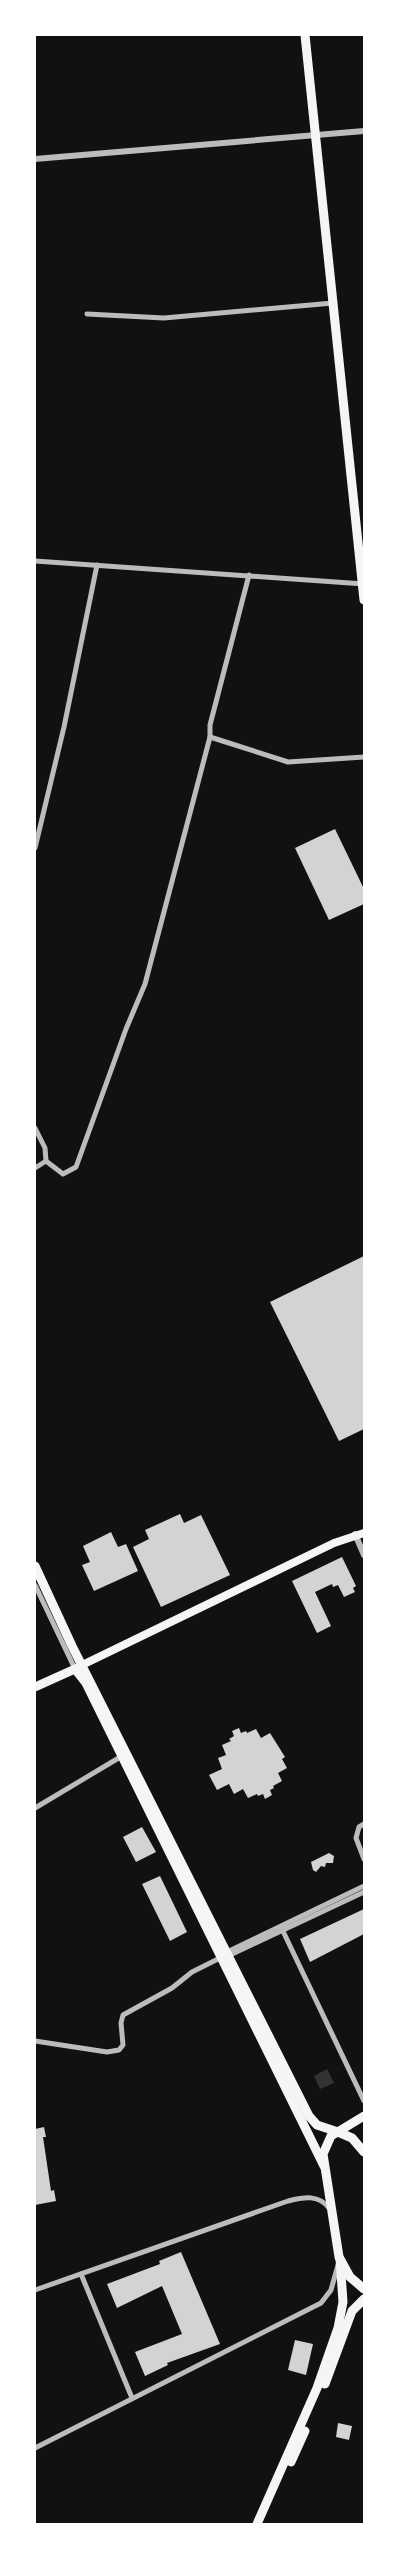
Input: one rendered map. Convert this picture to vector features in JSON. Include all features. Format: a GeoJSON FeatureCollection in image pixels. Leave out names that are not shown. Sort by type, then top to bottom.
{"type":"FeatureCollection","features":[{"type":"Feature","properties":{"kind":"main road"},"geometry":{"type":"LineString","coordinates":[[306,35],[364,600]]}},
{"type":"Feature","properties":{"kind":"main road"},"geometry":{"type":"LineString","coordinates":[[35,1687],[361,1531]]}},
{"type":"Feature","properties":{"kind":"main road"},"geometry":{"type":"LineString","coordinates":[[35,1566],[86,1684],[224,1956],[309,2116],[317,2125],[352,2138],[364,2152]]}},
{"type":"Feature","properties":{"kind":"main road"},"geometry":{"type":"LineString","coordinates":[[78,1667],[224,1956],[324,2166]]}},
{"type":"Feature","properties":{"kind":"main road"},"geometry":{"type":"LineString","coordinates":[[257,2524],[317,2388],[338,2328],[343,2302],[339,2257],[324,2166],[324,2147],[331,2136],[364,2116]]}},
{"type":"Feature","properties":{"kind":"main road"},"geometry":{"type":"LineString","coordinates":[[339,2257],[350,2276],[364,2289]]}},
{"type":"Feature","properties":{"kind":"main road"},"geometry":{"type":"LineString","coordinates":[[263,2524],[320,2396],[352,2311],[364,2299]]}},
{"type":"Feature","properties":{"kind":"street"},"geometry":{"type":"LineString","coordinates":[[35,159],[364,130]]}},
{"type":"Feature","properties":{"kind":"street"},"geometry":{"type":"LineString","coordinates":[[87,314],[164,318],[333,304]]}},
{"type":"Feature","properties":{"kind":"street"},"geometry":{"type":"LineString","coordinates":[[35,561],[363,584]]}},
{"type":"Feature","properties":{"kind":"street"},"geometry":{"type":"LineString","coordinates":[[35,848],[64,728],[97,565]]}},
{"type":"Feature","properties":{"kind":"street"},"geometry":{"type":"LineString","coordinates":[[35,1128],[45,1148],[46,1161],[63,1174],[76,1167],[122,1038],[145,984],[210,737],[210,725],[249,575]]}},
{"type":"Feature","properties":{"kind":"street"},"geometry":{"type":"LineString","coordinates":[[210,737],[288,762],[364,757]]}},
{"type":"Feature","properties":{"kind":"street"},"geometry":{"type":"LineString","coordinates":[[35,1168],[46,1161]]}},
{"type":"Feature","properties":{"kind":"street"},"geometry":{"type":"LineString","coordinates":[[361,1531],[364,1555]]}},
{"type":"Feature","properties":{"kind":"street"},"geometry":{"type":"LineString","coordinates":[[35,1586],[78,1667]]}},
{"type":"Feature","properties":{"kind":"street"},"geometry":{"type":"LineString","coordinates":[[35,1808],[122,1756]]}},
{"type":"Feature","properties":{"kind":"street"},"geometry":{"type":"LineString","coordinates":[[364,1824],[359,1827],[356,1838],[364,1859]]}},
{"type":"Feature","properties":{"kind":"street"},"geometry":{"type":"LineString","coordinates":[[282,1929],[364,1886]]}},
{"type":"Feature","properties":{"kind":"street"},"geometry":{"type":"LineString","coordinates":[[35,2040],[107,2052],[119,2050],[123,2045],[121,2023],[123,2015],[172,1988],[192,1972],[364,1892]]}},
{"type":"Feature","properties":{"kind":"street"},"geometry":{"type":"LineString","coordinates":[[282,1929],[364,2101]]}},
{"type":"Feature","properties":{"kind":"street"},"geometry":{"type":"LineString","coordinates":[[35,2290],[298,2199],[320,2200],[329,2208],[332,2216]]}},
{"type":"Feature","properties":{"kind":"street"},"geometry":{"type":"LineString","coordinates":[[35,2448],[321,2303],[331,2290],[339,2257]]}},
{"type":"Feature","properties":{"kind":"street"},"geometry":{"type":"LineString","coordinates":[[81,2274],[132,2398]]}},
{"type":"Feature","properties":{"kind":"shaded area"},"geometry":{"type":"Polygon","coordinates":[[[327,2069],[334,2083],[320,2089],[314,2076],[327,2069]]]}},
{"type":"Feature","properties":{"kind":"building"},"geometry":{"type":"Polygon","coordinates":[[[335,829],[364,889],[364,904],[329,920],[295,848],[335,829]]]}},
{"type":"Feature","properties":{"kind":"building"},"geometry":{"type":"Polygon","coordinates":[[[364,1256],[364,1429],[339,1441],[270,1302],[364,1256]]]}},
{"type":"Feature","properties":{"kind":"building"},"geometry":{"type":"Polygon","coordinates":[[[180,1514],[184,1523],[201,1515],[230,1575],[161,1607],[133,1547],[149,1539],[145,1530],[180,1514]]]}},
{"type":"Feature","properties":{"kind":"building"},"geometry":{"type":"Polygon","coordinates":[[[111,1532],[118,1547],[126,1544],[138,1571],[94,1591],[82,1565],[90,1562],[83,1546],[111,1532]]]}},
{"type":"Feature","properties":{"kind":"building"},"geometry":{"type":"Polygon","coordinates":[[[342,1557],[356,1586],[353,1588],[355,1592],[344,1597],[338,1585],[333,1587],[332,1584],[315,1592],[331,1626],[317,1633],[292,1581],[342,1557]]]}},
{"type":"Feature","properties":{"kind":"building"},"geometry":{"type":"Polygon","coordinates":[[[239,1728],[241,1733],[246,1731],[247,1733],[256,1729],[261,1738],[270,1733],[285,1757],[282,1759],[287,1768],[278,1773],[282,1781],[273,1786],[274,1788],[270,1790],[272,1795],[265,1799],[263,1794],[258,1796],[257,1794],[248,1798],[243,1789],[234,1794],[229,1784],[217,1790],[209,1775],[222,1769],[218,1758],[226,1755],[222,1745],[231,1741],[229,1739],[234,1736],[232,1731],[239,1728]]]}},
{"type":"Feature","properties":{"kind":"building"},"geometry":{"type":"Polygon","coordinates":[[[142,1827],[156,1852],[136,1862],[123,1837],[142,1827]]]}},
{"type":"Feature","properties":{"kind":"building"},"geometry":{"type":"Polygon","coordinates":[[[329,1853],[334,1856],[333,1863],[326,1863],[325,1867],[321,1866],[316,1872],[313,1870],[311,1862],[329,1853]]]}},
{"type":"Feature","properties":{"kind":"building"},"geometry":{"type":"Polygon","coordinates":[[[160,1876],[187,1932],[170,1941],[142,1884],[160,1876]]]}},
{"type":"Feature","properties":{"kind":"building"},"geometry":{"type":"Polygon","coordinates":[[[364,1909],[364,1934],[310,1962],[300,1939],[364,1909]]]}},
{"type":"Feature","properties":{"kind":"building"},"geometry":{"type":"Polygon","coordinates":[[[44,2127],[46,2137],[43,2137],[51,2191],[54,2190],[56,2201],[35,2205],[35,2129],[44,2127]]]}},
{"type":"Feature","properties":{"kind":"building"},"geometry":{"type":"Polygon","coordinates":[[[181,2252],[220,2344],[167,2363],[168,2365],[145,2376],[135,2352],[182,2334],[162,2286],[117,2308],[107,2284],[160,2264],[159,2261],[181,2252]]]}},
{"type":"Feature","properties":{"kind":"building"},"geometry":{"type":"Polygon","coordinates":[[[295,2340],[313,2344],[306,2375],[288,2370],[295,2340]]]}},
{"type":"Feature","properties":{"kind":"building"},"geometry":{"type":"Polygon","coordinates":[[[338,2423],[352,2426],[349,2440],[336,2437],[338,2423]]]}}]}
